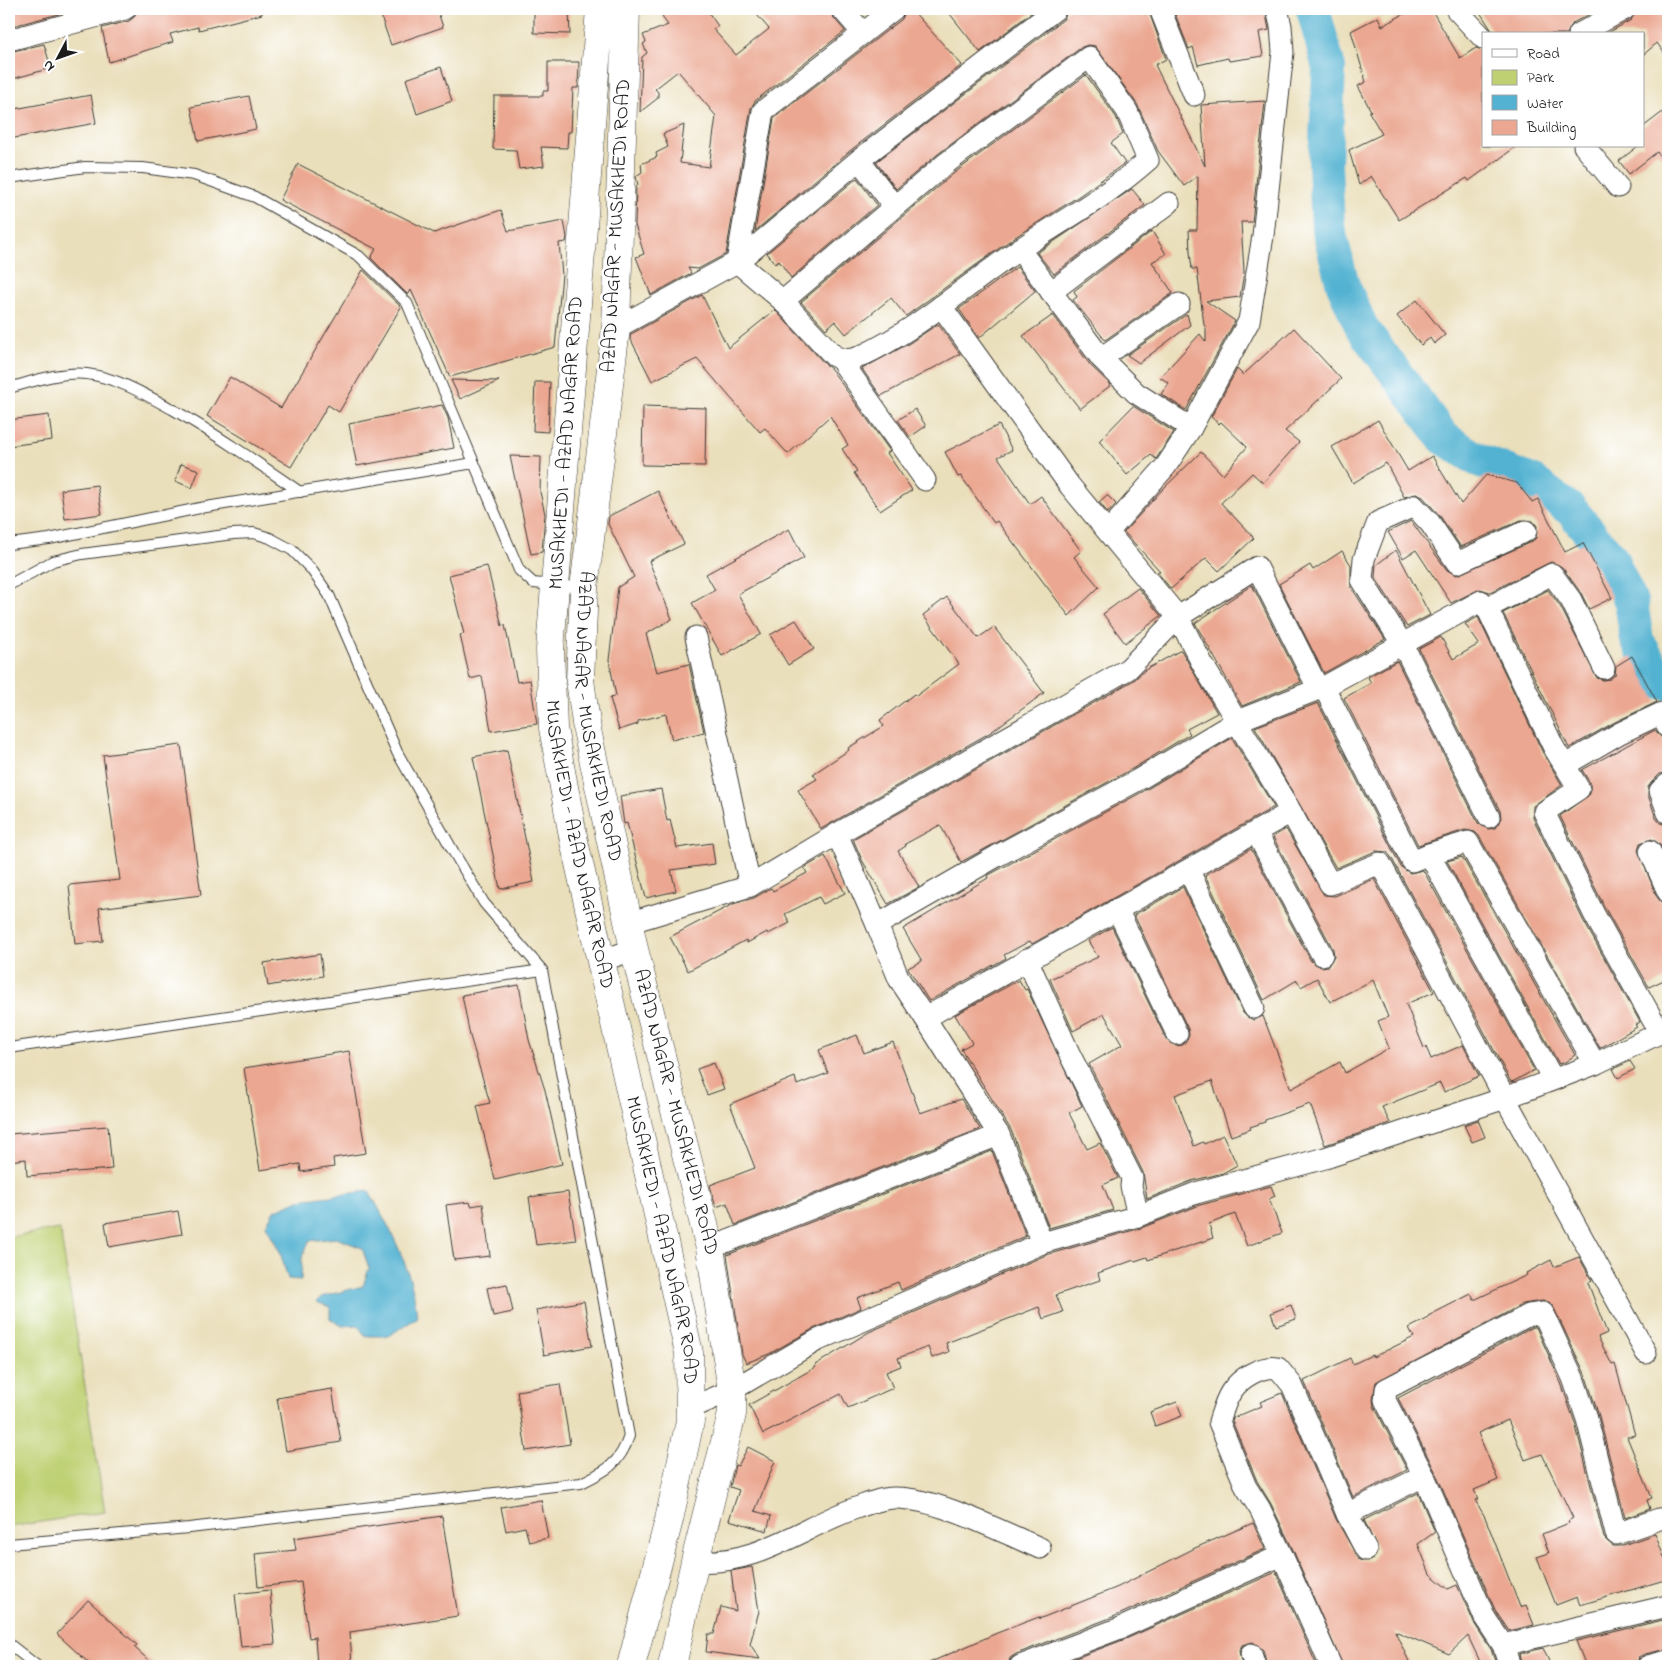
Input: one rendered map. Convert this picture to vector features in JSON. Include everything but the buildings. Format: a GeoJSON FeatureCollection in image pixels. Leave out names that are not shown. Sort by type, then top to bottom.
{"type":"FeatureCollection","features":[{"type":"Feature","properties":{"kind":"main road","name":"MUSAKHEDI - AZAD NAGAR ROAD"},"geometry":{"type":"LineString","coordinates":[[600,9],[550,650],[553,728],[574,841],[602,961],[607,994],[689,1353],[690,1422],[669,1520],[631,1666]]}},
{"type":"Feature","properties":{"kind":"main road","name":"AZAD NAGAR - MUSAKHEDI ROAD"},"geometry":{"type":"LineString","coordinates":[[626,9],[616,328],[584,588],[580,680],[587,730],[628,923],[710,1248],[732,1402]]}},
{"type":"Feature","properties":{"kind":"main road"},"geometry":{"type":"LineString","coordinates":[[672,1666],[732,1402]]}},
{"type":"Feature","properties":{"kind":"street"},"geometry":{"type":"LineString","coordinates":[[9,40],[125,9]]}},
{"type":"Feature","properties":{"kind":"street"},"geometry":{"type":"LineString","coordinates":[[842,9],[863,32]]}},
{"type":"Feature","properties":{"kind":"street"},"geometry":{"type":"LineString","coordinates":[[737,262],[763,111],[894,9]]}},
{"type":"Feature","properties":{"kind":"street"},"geometry":{"type":"LineString","coordinates":[[616,328],[737,262],[859,160],[1056,9]]}},
{"type":"Feature","properties":{"kind":"street"},"geometry":{"type":"LineString","coordinates":[[1160,9],[1194,95]]}},
{"type":"Feature","properties":{"kind":"street"},"geometry":{"type":"LineString","coordinates":[[1109,531],[1166,466],[1191,428],[1249,321],[1263,236],[1283,52],[1281,26],[1277,9]]}},
{"type":"Feature","properties":{"kind":"street"},"geometry":{"type":"LineString","coordinates":[[1456,9],[1482,37]]}},
{"type":"Feature","properties":{"kind":"street"},"geometry":{"type":"LineString","coordinates":[[1583,32],[1625,9]]}},
{"type":"Feature","properties":{"kind":"street"},"geometry":{"type":"LineString","coordinates":[[783,301],[894,206],[1002,120],[1089,57],[1126,111],[1142,142],[1148,160],[1089,204],[1019,249],[892,339],[858,358],[840,360]]}},
{"type":"Feature","properties":{"kind":"street"},"geometry":{"type":"LineString","coordinates":[[1586,148],[1618,187]]}},
{"type":"Feature","properties":{"kind":"street"},"geometry":{"type":"LineString","coordinates":[[859,160],[894,206]]}},
{"type":"Feature","properties":{"kind":"street"},"geometry":{"type":"LineString","coordinates":[[1050,292],[1169,203]]}},
{"type":"Feature","properties":{"kind":"street"},"geometry":{"type":"LineString","coordinates":[[1019,249],[1101,358],[1136,393],[1191,428]]}},
{"type":"Feature","properties":{"kind":"street"},"geometry":{"type":"LineString","coordinates":[[737,262],[783,301],[834,356],[840,360],[925,480]]}},
{"type":"Feature","properties":{"kind":"street"},"geometry":{"type":"LineString","coordinates":[[1101,358],[1178,304]]}},
{"type":"Feature","properties":{"kind":"street"},"geometry":{"type":"LineString","coordinates":[[941,306],[1070,486],[1178,617],[1330,884],[1380,863],[1505,1098],[1646,1352]]}},
{"type":"Feature","properties":{"kind":"street"},"geometry":{"type":"LineString","coordinates":[[1489,817],[1403,645],[1362,580],[1364,559],[1378,522],[1414,506],[1430,523],[1457,563],[1526,531]]}},
{"type":"Feature","properties":{"kind":"street"},"geometry":{"type":"LineString","coordinates":[[628,923],[750,886],[837,834],[1128,669],[1178,617],[1257,567],[1316,684],[1324,687],[1412,861],[1468,842],[1595,1064]]}},
{"type":"Feature","properties":{"kind":"street"},"geometry":{"type":"LineString","coordinates":[[1487,608],[1552,574],[1571,600],[1604,668]]}},
{"type":"Feature","properties":{"kind":"street"},"geometry":{"type":"LineString","coordinates":[[690,1409],[732,1402],[816,1341],[1042,1243],[1138,1216],[1196,1193],[1325,1158],[1505,1098],[1595,1064],[1664,1031],[1594,914],[1544,812],[1579,789],[1554,748],[1487,608],[1481,601],[1324,687],[1237,721],[1138,780],[997,856],[876,925]]}},
{"type":"Feature","properties":{"kind":"street"},"geometry":{"type":"LineString","coordinates":[[696,637],[750,886]]}},
{"type":"Feature","properties":{"kind":"street"},"geometry":{"type":"LineString","coordinates":[[1565,765],[1620,733],[1662,713],[1668,728]]}},
{"type":"Feature","properties":{"kind":"street"},"geometry":{"type":"LineString","coordinates":[[1668,784],[1660,791],[1668,813]]}},
{"type":"Feature","properties":{"kind":"street"},"geometry":{"type":"LineString","coordinates":[[925,1018],[1027,959],[1189,871],[1290,812]]}},
{"type":"Feature","properties":{"kind":"street"},"geometry":{"type":"LineString","coordinates":[[1256,832],[1322,955]]}},
{"type":"Feature","properties":{"kind":"street"},"geometry":{"type":"LineString","coordinates":[[837,834],[899,979],[1000,1135],[1042,1243]]}},
{"type":"Feature","properties":{"kind":"street"},"geometry":{"type":"LineString","coordinates":[[1650,851],[1668,892]]}},
{"type":"Feature","properties":{"kind":"street"},"geometry":{"type":"LineString","coordinates":[[1429,854],[1553,1079]]}},
{"type":"Feature","properties":{"kind":"street"},"geometry":{"type":"LineString","coordinates":[[1189,871],[1254,1008]]}},
{"type":"Feature","properties":{"kind":"street"},"geometry":{"type":"LineString","coordinates":[[1117,909],[1177,1034]]}},
{"type":"Feature","properties":{"kind":"street"},"geometry":{"type":"LineString","coordinates":[[602,961],[634,949]]}},
{"type":"Feature","properties":{"kind":"street"},"geometry":{"type":"LineString","coordinates":[[1027,959],[1066,1045],[1132,1178],[1131,1186],[1138,1216]]}},
{"type":"Feature","properties":{"kind":"street"},"geometry":{"type":"LineString","coordinates":[[710,1248],[1000,1135]]}},
{"type":"Feature","properties":{"kind":"street"},"geometry":{"type":"LineString","coordinates":[[1510,1666],[1503,1646],[1485,1618],[1424,1476],[1385,1400],[1386,1389],[1529,1315],[1542,1313],[1574,1378],[1587,1419],[1616,1534],[1659,1519],[1668,1518]]}},
{"type":"Feature","properties":{"kind":"street"},"geometry":{"type":"LineString","coordinates":[[1331,1666],[1282,1555],[1260,1509],[1246,1487],[1219,1422],[1230,1394],[1236,1385],[1256,1371],[1268,1367],[1278,1368],[1292,1385],[1347,1514],[1366,1550]]}},
{"type":"Feature","properties":{"kind":"street"},"geometry":{"type":"LineString","coordinates":[[1347,1514],[1424,1476]]}},
{"type":"Feature","properties":{"kind":"street"},"geometry":{"type":"LineString","coordinates":[[695,1561],[730,1561],[754,1554],[846,1511],[873,1502],[895,1498],[931,1504],[1040,1548]]}},
{"type":"Feature","properties":{"kind":"street"},"geometry":{"type":"LineString","coordinates":[[1020,1666],[1123,1627],[1282,1555]]}},
{"type":"Feature","properties":{"kind":"street"},"geometry":{"type":"LineString","coordinates":[[1503,1646],[1668,1606]]}},
{"type":"Feature","properties":{"kind":"street"},"geometry":{"type":"LineString","coordinates":[[1648,1666],[1668,1661]]}},
{"type":"Feature","properties":{"kind":"lane"},"geometry":{"type":"LineString","coordinates":[[9,178],[85,167],[143,168],[194,175],[255,197],[359,256],[407,303],[519,570],[533,583],[584,588]]}},
{"type":"Feature","properties":{"kind":"lane"},"geometry":{"type":"LineString","coordinates":[[9,388],[56,376],[87,374],[137,390],[216,434],[300,492]]}},
{"type":"Feature","properties":{"kind":"lane"},"geometry":{"type":"LineString","coordinates":[[9,544],[49,539],[200,508],[474,463]]}},
{"type":"Feature","properties":{"kind":"lane"},"geometry":{"type":"LineString","coordinates":[[9,585],[53,562],[82,554],[233,534],[254,533],[270,538],[292,550],[310,568],[329,596],[397,752],[452,851],[484,903],[542,970],[629,1436],[624,1452],[607,1471],[581,1483],[189,1528],[9,1544]]}},
{"type":"Feature","properties":{"kind":"lane"},"geometry":{"type":"LineString","coordinates":[[9,1048],[542,970]]}},
{"type":"Feature","properties":{"kind":"lane"},"geometry":{"type":"LineString","coordinates":[[9,1644],[37,1666]]}},
{"type":"Feature","properties":{"kind":"green space"},"geometry":{"type":"Polygon","coordinates":[[[60,1229],[105,1512],[9,1527],[9,1237],[60,1229]]]}},
{"type":"Feature","properties":{"kind":"water"},"geometry":{"type":"Polygon","coordinates":[[[369,1191],[400,1252],[415,1301],[417,1318],[388,1336],[365,1336],[358,1325],[342,1326],[330,1319],[330,1307],[316,1302],[321,1297],[363,1286],[369,1268],[362,1248],[336,1238],[309,1241],[302,1258],[301,1280],[288,1279],[280,1252],[266,1225],[274,1211],[299,1200],[369,1191]]]}},
{"type":"Feature","properties":{"kind":"waterway"},"geometry":{"type":"LineString","coordinates":[[1313,9],[1329,68],[1325,164],[1328,227],[1343,285],[1362,328],[1444,438],[1478,460],[1532,481],[1571,510],[1611,558],[1631,602],[1637,640],[1661,682],[1668,684]]}}]}
